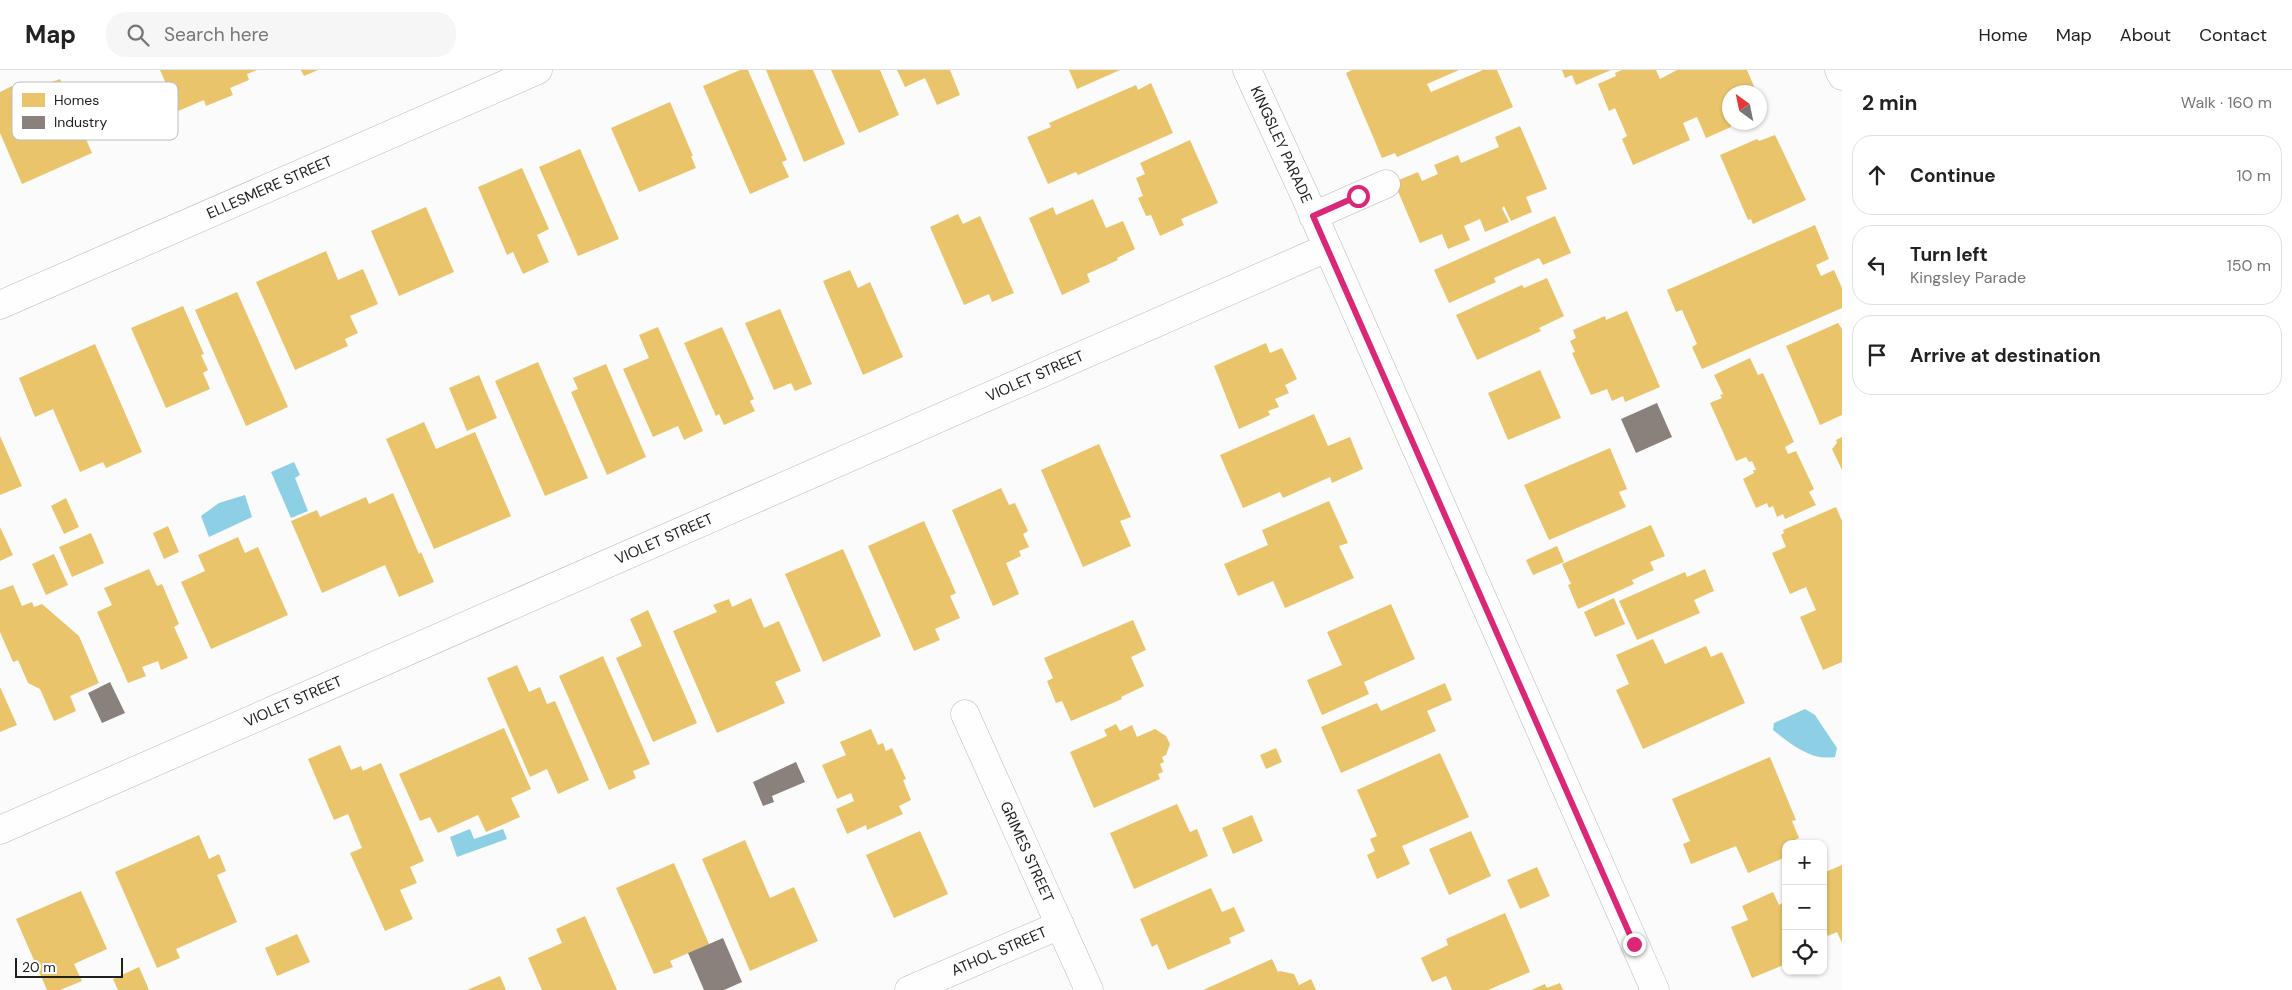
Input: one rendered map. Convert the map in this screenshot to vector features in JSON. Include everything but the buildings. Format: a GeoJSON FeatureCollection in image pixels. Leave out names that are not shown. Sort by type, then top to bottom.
{"type":"FeatureCollection","features":[{"type":"Feature","properties":{"kind":"street","name":"ELLESMERE STREET"},"geometry":{"type":"LineString","coordinates":[[0,305],[538,70]]}},
{"type":"Feature","properties":{"kind":"street","name":"KINGSLEY PARADE"},"geometry":{"type":"LineString","coordinates":[[1247,70],[1655,990]]}},
{"type":"Feature","properties":{"kind":"street"},"geometry":{"type":"LineString","coordinates":[[1839,70],[1842,76]]}},
{"type":"Feature","properties":{"kind":"street"},"geometry":{"type":"LineString","coordinates":[[1313,216],[1386,184]]}},
{"type":"Feature","properties":{"kind":"street","name":"VIOLET STREET"},"geometry":{"type":"LineString","coordinates":[[0,830],[1327,248]]}},
{"type":"Feature","properties":{"kind":"street","name":"GRIMES STREET"},"geometry":{"type":"LineString","coordinates":[[965,714],[1088,990]]}},
{"type":"Feature","properties":{"kind":"street","name":"ATHOL STREET"},"geometry":{"type":"LineString","coordinates":[[910,990],[1060,925]]}},
{"type":"Feature","properties":{"kind":"water"},"geometry":{"type":"Polygon","coordinates":[[[294,462],[300,475],[295,478],[308,511],[291,518],[271,472],[294,462]]]}},
{"type":"Feature","properties":{"kind":"water"},"geometry":{"type":"Polygon","coordinates":[[[245,495],[252,517],[209,537],[201,516],[219,503],[245,495]]]}},
{"type":"Feature","properties":{"kind":"water"},"geometry":{"type":"Polygon","coordinates":[[[1805,709],[1815,715],[1837,748],[1835,757],[1818,757],[1802,751],[1773,730],[1774,723],[1805,709]]]}},
{"type":"Feature","properties":{"kind":"water"},"geometry":{"type":"Polygon","coordinates":[[[470,829],[474,839],[503,829],[507,839],[457,857],[450,837],[470,829]]]}},
{"type":"Feature","properties":{"kind":"route"},"geometry":{"type":"LineString","coordinates":[[1358,196],[1313,216],[1634,944]]}}]}
